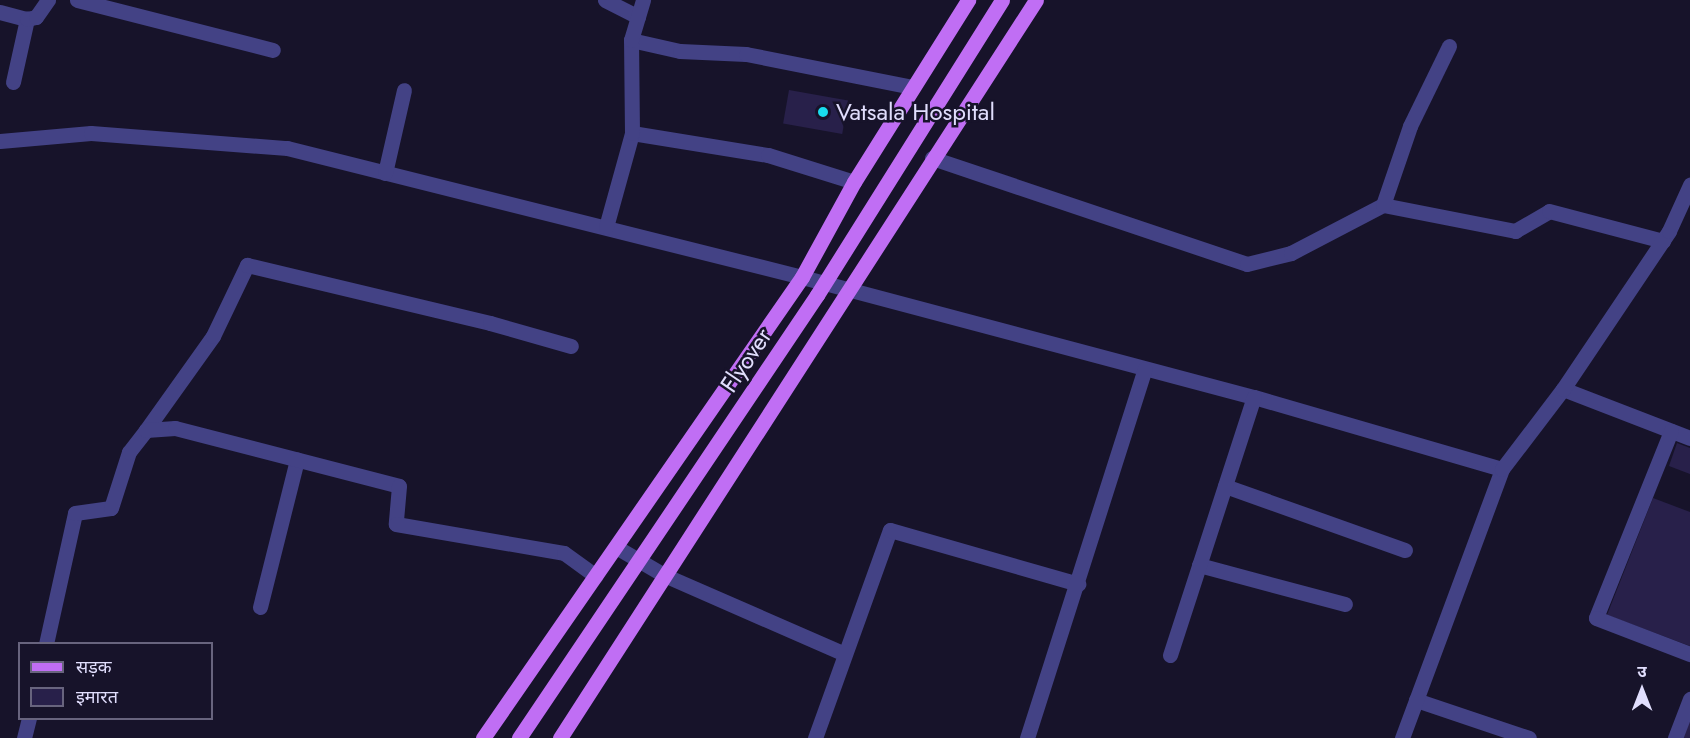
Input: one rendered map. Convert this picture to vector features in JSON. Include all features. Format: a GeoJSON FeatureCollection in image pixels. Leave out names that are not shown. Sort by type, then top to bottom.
{"type":"FeatureCollection","features":[{"type":"Feature","properties":{"kind":"main road"},"geometry":{"type":"LineString","coordinates":[[483,738],[802,277],[854,182],[968,0]]}},
{"type":"Feature","properties":{"kind":"main road","name":"Flyover"},"geometry":{"type":"LineString","coordinates":[[519,738],[817,295],[1002,0]]}},
{"type":"Feature","properties":{"kind":"main road"},"geometry":{"type":"LineString","coordinates":[[560,738],[846,290],[1036,0]]}},
{"type":"Feature","properties":{"kind":"street"},"geometry":{"type":"LineString","coordinates":[[0,12],[27,19],[36,17],[48,0]]}},
{"type":"Feature","properties":{"kind":"street"},"geometry":{"type":"LineString","coordinates":[[77,0],[273,50]]}},
{"type":"Feature","properties":{"kind":"street"},"geometry":{"type":"LineString","coordinates":[[605,0],[638,17]]}},
{"type":"Feature","properties":{"kind":"street"},"geometry":{"type":"LineString","coordinates":[[606,228],[632,133],[632,40],[643,0]]}},
{"type":"Feature","properties":{"kind":"street"},"geometry":{"type":"LineString","coordinates":[[13,82],[27,19]]}},
{"type":"Feature","properties":{"kind":"street"},"geometry":{"type":"LineString","coordinates":[[632,40],[680,51],[746,54],[912,87]]}},
{"type":"Feature","properties":{"kind":"street"},"geometry":{"type":"LineString","coordinates":[[1383,205],[1410,126],[1449,45]]}},
{"type":"Feature","properties":{"kind":"street"},"geometry":{"type":"LineString","coordinates":[[386,172],[404,90]]}},
{"type":"Feature","properties":{"kind":"street"},"geometry":{"type":"LineString","coordinates":[[0,155],[4,141],[91,133],[287,148],[802,277],[1254,397],[1502,469]]}},
{"type":"Feature","properties":{"kind":"street"},"geometry":{"type":"LineString","coordinates":[[632,133],[768,155],[854,182]]}},
{"type":"Feature","properties":{"kind":"street"},"geometry":{"type":"LineString","coordinates":[[932,158],[1247,264],[1291,253],[1383,205],[1515,231],[1549,211],[1663,241]]}},
{"type":"Feature","properties":{"kind":"street"},"geometry":{"type":"LineString","coordinates":[[1402,738],[1502,469],[1563,389],[1663,241],[1690,185]]}},
{"type":"Feature","properties":{"kind":"street"},"geometry":{"type":"LineString","coordinates":[[46,642],[75,513],[111,508],[129,452],[213,336],[248,265],[490,323],[570,346]]}},
{"type":"Feature","properties":{"kind":"street"},"geometry":{"type":"LineString","coordinates":[[1029,737],[1145,369]]}},
{"type":"Feature","properties":{"kind":"street"},"geometry":{"type":"LineString","coordinates":[[1563,389],[1690,438]]}},
{"type":"Feature","properties":{"kind":"street"},"geometry":{"type":"LineString","coordinates":[[1170,655],[1254,397]]}},
{"type":"Feature","properties":{"kind":"street"},"geometry":{"type":"LineString","coordinates":[[146,430],[175,428],[399,486],[396,524],[564,553],[596,576]]}},
{"type":"Feature","properties":{"kind":"street"},"geometry":{"type":"LineString","coordinates":[[1671,431],[1596,618],[1690,654]]}},
{"type":"Feature","properties":{"kind":"street"},"geometry":{"type":"LineString","coordinates":[[260,607],[297,460]]}},
{"type":"Feature","properties":{"kind":"street"},"geometry":{"type":"LineString","coordinates":[[1225,486],[1406,549]]}},
{"type":"Feature","properties":{"kind":"street"},"geometry":{"type":"LineString","coordinates":[[815,738],[890,530],[1078,584]]}},
{"type":"Feature","properties":{"kind":"street"},"geometry":{"type":"LineString","coordinates":[[616,547],[664,575],[845,654]]}},
{"type":"Feature","properties":{"kind":"street"},"geometry":{"type":"LineString","coordinates":[[1199,566],[1345,604]]}},
{"type":"Feature","properties":{"kind":"street"},"geometry":{"type":"LineString","coordinates":[[1675,738],[1690,699]]}},
{"type":"Feature","properties":{"kind":"street"},"geometry":{"type":"LineString","coordinates":[[1416,700],[1528,738]]}},
{"type":"Feature","properties":{"kind":"street"},"geometry":{"type":"LineString","coordinates":[[24,738],[28,720]]}},
{"type":"Feature","properties":{"kind":"building"},"geometry":{"type":"Polygon","coordinates":[[[789,90],[848,100],[842,134],[783,123],[789,90]]]}},
{"type":"Feature","properties":{"kind":"building"},"geometry":{"type":"Polygon","coordinates":[[[1677,443],[1690,448],[1690,474],[1669,466],[1677,443]]]}},
{"type":"Feature","properties":{"kind":"building"},"geometry":{"type":"Polygon","coordinates":[[[1653,498],[1690,512],[1690,646],[1607,615],[1653,498]]]}},
{"type":"Feature","properties":{"kind":"building"},"geometry":{"type":"Polygon","coordinates":[[[1690,720],[1690,738],[1683,738],[1690,720]]]}},
{"type":"Feature","properties":{"kind":"place","name":"Vatsala Hospital"},"geometry":{"type":"Point","coordinates":[823,112]}}]}
